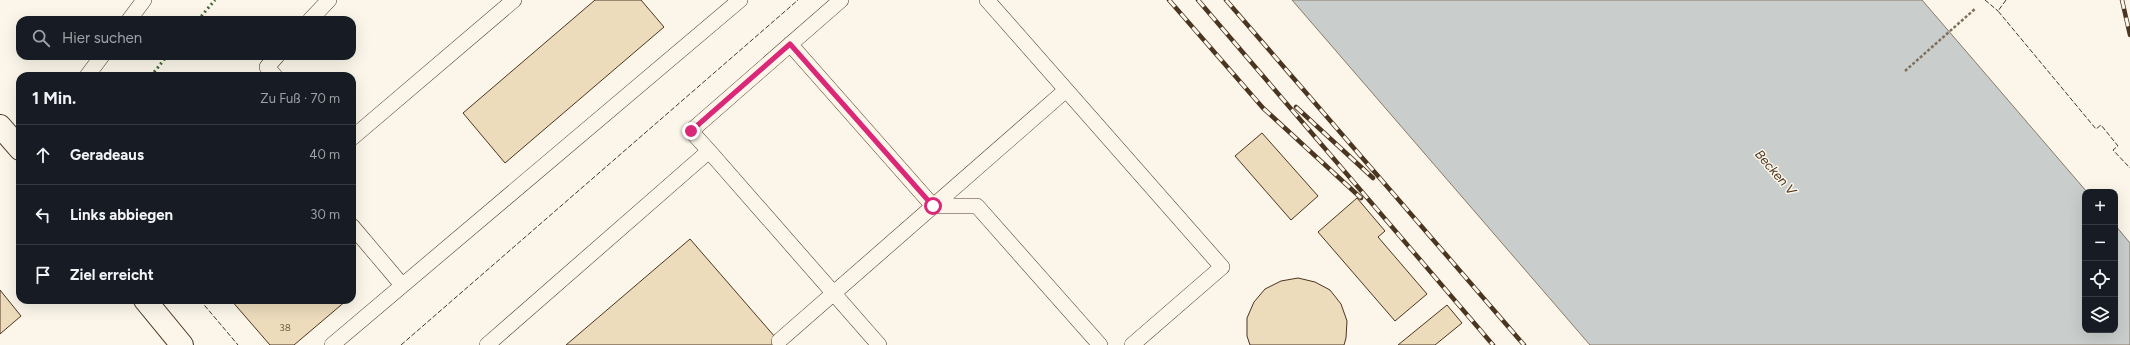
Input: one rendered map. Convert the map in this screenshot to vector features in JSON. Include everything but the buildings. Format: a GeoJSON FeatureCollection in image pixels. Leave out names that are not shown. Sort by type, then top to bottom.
{"type":"FeatureCollection","features":[{"type":"Feature","properties":{"kind":"street"},"geometry":{"type":"LineString","coordinates":[[0,126],[16,144]]}},
{"type":"Feature","properties":{"kind":"street"},"geometry":{"type":"LineString","coordinates":[[148,304],[182,345]]}},
{"type":"Feature","properties":{"kind":"lane"},"geometry":{"type":"LineString","coordinates":[[132,16],[144,0]]}},
{"type":"Feature","properties":{"kind":"lane"},"geometry":{"type":"LineString","coordinates":[[314,16],[329,0]]}},
{"type":"Feature","properties":{"kind":"lane"},"geometry":{"type":"LineString","coordinates":[[356,135],[514,0]]}},
{"type":"Feature","properties":{"kind":"lane"},"geometry":{"type":"LineString","coordinates":[[332,345],[740,0]]}},
{"type":"Feature","properties":{"kind":"lane"},"geometry":{"type":"LineString","coordinates":[[841,0],[691,131],[880,345]]}},
{"type":"Feature","properties":{"kind":"lane"},"geometry":{"type":"LineString","coordinates":[[987,0],[1222,267],[1132,345]]}},
{"type":"Feature","properties":{"kind":"lane"},"geometry":{"type":"LineString","coordinates":[[790,44],[933,206],[977,206],[1100,345]]}},
{"type":"Feature","properties":{"kind":"lane"},"geometry":{"type":"LineString","coordinates":[[90,72],[99,60]]}},
{"type":"Feature","properties":{"kind":"lane"},"geometry":{"type":"LineString","coordinates":[[271,72],[267,67],[274,60]]}},
{"type":"Feature","properties":{"kind":"lane"},"geometry":{"type":"LineString","coordinates":[[779,341],[1066,90]]}},
{"type":"Feature","properties":{"kind":"lane"},"geometry":{"type":"LineString","coordinates":[[487,345],[709,151]]}},
{"type":"Feature","properties":{"kind":"lane"},"geometry":{"type":"LineString","coordinates":[[356,231],[402,285]]}},
{"type":"Feature","properties":{"kind":"path"},"geometry":{"type":"LineString","coordinates":[[1905,71],[1976,8]]}},
{"type":"Feature","properties":{"kind":"water","name":"Becken V"},"geometry":{"type":"Polygon","coordinates":[[[1292,0],[1922,0],[2084,189],[2082,189],[2082,333],[2118,333],[2118,229],[2130,243],[2130,345],[1590,345],[1292,0]]]}},
{"type":"Feature","properties":{"kind":"railway"},"geometry":{"type":"LineString","coordinates":[[1169,0],[1263,108],[1361,198]]}},
{"type":"Feature","properties":{"kind":"railway"},"geometry":{"type":"LineString","coordinates":[[1198,0],[1493,345]]}},
{"type":"Feature","properties":{"kind":"railway"},"geometry":{"type":"LineString","coordinates":[[1226,0],[1524,345]]}},
{"type":"Feature","properties":{"kind":"railway"},"geometry":{"type":"LineString","coordinates":[[2122,0],[2130,35]]}},
{"type":"Feature","properties":{"kind":"railway"},"geometry":{"type":"LineString","coordinates":[[1296,107],[1373,178]]}},
{"type":"Feature","properties":{"kind":"hedge"},"geometry":{"type":"LineString","coordinates":[[201,16],[215,0]]}},
{"type":"Feature","properties":{"kind":"hedge"},"geometry":{"type":"LineString","coordinates":[[154,72],[164,60]]}},
{"type":"Feature","properties":{"kind":"fence"},"geometry":{"type":"LineString","coordinates":[[401,345],[798,0]]}},
{"type":"Feature","properties":{"kind":"fence"},"geometry":{"type":"LineString","coordinates":[[1985,0],[1998,11]]}},
{"type":"Feature","properties":{"kind":"fence"},"geometry":{"type":"LineString","coordinates":[[2006,0],[1998,11],[2096,129],[2101,125],[2118,146],[2113,150],[2130,168]]}},
{"type":"Feature","properties":{"kind":"fence"},"geometry":{"type":"LineString","coordinates":[[203,304],[238,345]]}},
{"type":"Feature","properties":{"kind":"route"},"geometry":{"type":"LineString","coordinates":[[691,131],[790,44],[933,206]]}}]}
